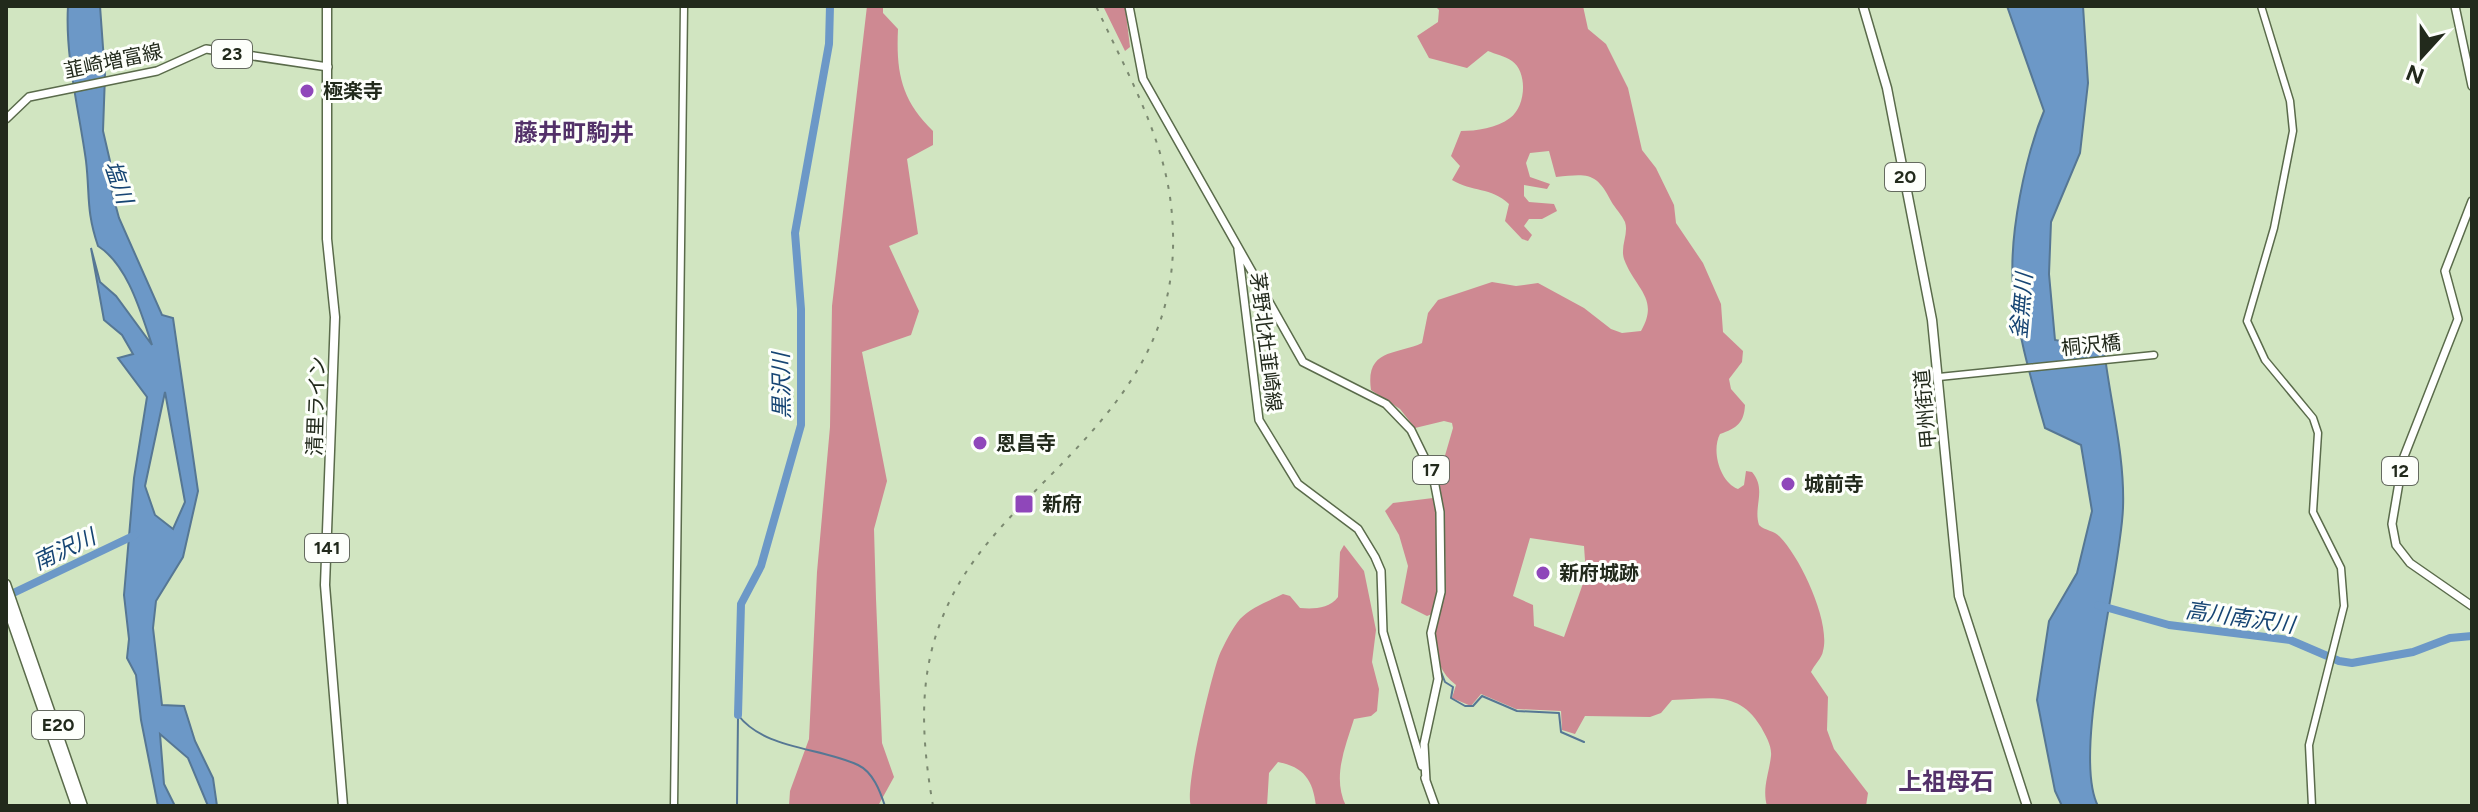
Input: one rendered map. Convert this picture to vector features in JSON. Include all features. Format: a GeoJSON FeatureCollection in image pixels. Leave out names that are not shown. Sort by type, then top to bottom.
{"type":"FeatureCollection","features":[{"type":"Feature","properties":{"kind":"highway","name":"清里ライン"},"geometry":{"type":"LineString","coordinates":[[327,6],[327,239],[335,317],[325,585],[343,806]]}},
{"type":"Feature","properties":{"kind":"highway","name":"甲州街道"},"geometry":{"type":"LineString","coordinates":[[1863,6],[1887,88],[1941,376],[1948,517],[1959,596],[2027,806]]}},
{"type":"Feature","properties":{"kind":"highway","name":"E20"},"geometry":{"type":"LineString","coordinates":[[6,584],[76,806]]}},
{"type":"Feature","properties":{"kind":"highway","name":"E20"},"geometry":{"type":"LineString","coordinates":[[6,605],[25,647],[83,806]]}},
{"type":"Feature","properties":{"kind":"main road","name":"茅野北杜韮崎線"},"geometry":{"type":"LineString","coordinates":[[1129,6],[1143,79],[1303,362],[1386,404],[1411,430],[1433,475],[1440,512],[1441,592],[1431,633],[1438,679],[1424,744],[1426,781]]}},
{"type":"Feature","properties":{"kind":"main road"},"geometry":{"type":"LineString","coordinates":[[2455,6],[2472,86]]}},
{"type":"Feature","properties":{"kind":"main road","name":"韮崎増富線"},"geometry":{"type":"LineString","coordinates":[[6,119],[29,97],[141,74],[211,49],[328,67]]}},
{"type":"Feature","properties":{"kind":"main road","name":"12"},"geometry":{"type":"LineString","coordinates":[[2472,201],[2445,271],[2458,319],[2403,459],[2392,524],[2396,545],[2410,563],[2472,606]]}},
{"type":"Feature","properties":{"kind":"main road","name":"茅野北杜韮崎線"},"geometry":{"type":"LineString","coordinates":[[1236,239],[1259,420],[1298,484],[1358,529],[1375,557],[1381,571],[1383,632],[1435,806]]}},
{"type":"Feature","properties":{"kind":"street"},"geometry":{"type":"LineString","coordinates":[[674,806],[684,6]]}},
{"type":"Feature","properties":{"kind":"street"},"geometry":{"type":"LineString","coordinates":[[2261,6],[2290,101],[2293,131],[2274,228],[2247,321],[2265,360],[2313,418],[2318,433],[2313,512],[2341,568],[2346,586],[2344,606],[2309,745],[2312,806]]}},
{"type":"Feature","properties":{"kind":"street","name":"桐沢橋"},"geometry":{"type":"LineString","coordinates":[[1941,376],[2150,355]]}},
{"type":"Feature","properties":{"kind":"shaded area"},"geometry":{"type":"Polygon","coordinates":[[[867,6],[883,6],[883,13],[898,29],[898,59],[907,96],[933,131],[933,145],[907,159],[918,234],[889,246],[919,311],[911,335],[862,352],[887,481],[874,529],[882,743],[894,777],[878,806],[789,806],[790,791],[809,739],[817,572],[830,427],[832,306],[867,6]]]}},
{"type":"Feature","properties":{"kind":"shaded area"},"geometry":{"type":"Polygon","coordinates":[[[1103,6],[1125,6],[1130,47],[1125,51],[1103,6]]]}},
{"type":"Feature","properties":{"kind":"shaded area"},"geometry":{"type":"Polygon","coordinates":[[[1435,6],[1583,6],[1588,29],[1606,44],[1628,88],[1642,150],[1656,168],[1674,205],[1676,223],[1703,263],[1721,304],[1723,332],[1743,351],[1742,362],[1729,379],[1731,389],[1745,405],[1743,416],[1738,424],[1720,434],[1716,449],[1719,465],[1726,480],[1738,489],[1744,485],[1746,471],[1752,472],[1759,485],[1759,525],[1778,535],[1805,574],[1818,607],[1824,639],[1822,654],[1811,672],[1828,697],[1827,730],[1834,749],[1868,793],[1866,806],[1767,806],[1765,793],[1770,745],[1752,715],[1743,707],[1723,699],[1672,700],[1661,713],[1650,717],[1585,716],[1575,734],[1562,730],[1561,711],[1516,709],[1481,694],[1471,706],[1452,698],[1456,685],[1446,676],[1440,664],[1434,637],[1443,595],[1445,564],[1443,516],[1435,471],[1444,459],[1452,423],[1444,421],[1415,428],[1400,409],[1371,390],[1373,367],[1385,355],[1422,343],[1428,313],[1438,300],[1492,282],[1516,286],[1538,283],[1622,333],[1641,331],[1648,310],[1644,294],[1624,259],[1625,222],[1595,180],[1584,176],[1556,177],[1549,151],[1530,153],[1526,163],[1530,177],[1550,184],[1547,189],[1524,185],[1524,196],[1529,202],[1554,204],[1557,211],[1542,219],[1529,219],[1524,226],[1532,235],[1528,241],[1522,239],[1505,221],[1509,204],[1495,195],[1452,180],[1460,166],[1451,156],[1461,131],[1486,128],[1510,118],[1522,98],[1523,81],[1512,61],[1488,51],[1467,68],[1429,58],[1417,36],[1438,22],[1439,10],[1435,6]],[[1530,538],[1513,596],[1533,605],[1534,626],[1564,637],[1586,575],[1584,546],[1530,538]]]}},
{"type":"Feature","properties":{"kind":"shaded area"},"geometry":{"type":"Polygon","coordinates":[[[1433,498],[1439,521],[1439,573],[1432,614],[1427,616],[1401,603],[1408,566],[1399,535],[1385,511],[1393,503],[1433,498]]]}},
{"type":"Feature","properties":{"kind":"shaded area"},"geometry":{"type":"Polygon","coordinates":[[[1344,545],[1364,571],[1376,630],[1372,662],[1379,689],[1377,711],[1371,716],[1354,719],[1344,752],[1340,784],[1346,806],[1316,806],[1306,776],[1294,767],[1278,762],[1269,773],[1267,806],[1191,806],[1191,779],[1205,708],[1219,656],[1231,632],[1249,611],[1283,594],[1290,596],[1300,608],[1320,607],[1334,601],[1338,597],[1340,552],[1344,545]]]}},
{"type":"Feature","properties":{"kind":"water"},"geometry":{"type":"Polygon","coordinates":[[[68,6],[100,6],[105,75],[103,131],[110,161],[109,181],[119,218],[162,315],[173,318],[198,491],[183,557],[156,601],[153,628],[162,705],[184,706],[195,741],[213,778],[217,806],[208,806],[188,758],[160,734],[164,784],[175,806],[158,806],[141,720],[136,675],[127,658],[129,639],[124,595],[134,478],[147,397],[118,358],[133,354],[122,335],[104,320],[91,248],[100,282],[116,296],[152,345],[125,277],[118,265],[98,246],[94,234],[68,6]],[[165,392],[145,486],[155,515],[173,529],[185,502],[165,392]]]}},
{"type":"Feature","properties":{"kind":"water","name":"釜無川"},"geometry":{"type":"Polygon","coordinates":[[[2007,6],[2083,6],[2088,83],[2080,153],[2051,222],[2049,274],[2055,340],[2104,349],[2122,468],[2120,538],[2090,747],[2091,781],[2098,806],[2062,806],[2055,791],[2037,700],[2049,621],[2077,573],[2092,511],[2081,445],[2045,428],[2018,321],[2013,285],[2013,243],[2025,173],[2044,111],[2007,6]]]}},
{"type":"Feature","properties":{"kind":"waterway","name":"黒沢川"},"geometry":{"type":"LineString","coordinates":[[738,715],[741,604],[761,566],[801,425],[801,309],[795,233],[829,44],[830,6]]}},
{"type":"Feature","properties":{"kind":"waterway","name":"南沢川"},"geometry":{"type":"LineString","coordinates":[[7,596],[135,535]]}},
{"type":"Feature","properties":{"kind":"waterway","name":"高川南沢川"},"geometry":{"type":"LineString","coordinates":[[2098,605],[2169,625],[2290,640],[2339,661],[2352,663],[2413,652],[2450,638],[2472,636]]}},
{"type":"Feature","properties":{"kind":"waterway"},"geometry":{"type":"LineString","coordinates":[[1441,672],[1445,682],[1453,687],[1451,698],[1465,706],[1473,706],[1482,696],[1517,711],[1559,713],[1561,732],[1584,742]]}},
{"type":"Feature","properties":{"kind":"waterway"},"geometry":{"type":"LineString","coordinates":[[738,715],[763,735],[863,768],[875,782],[885,806]]}},
{"type":"Feature","properties":{"kind":"waterway","name":"黒沢川"},"geometry":{"type":"LineString","coordinates":[[737,806],[738,716]]}},
{"type":"Feature","properties":{"kind":"railway"},"geometry":{"type":"LineString","coordinates":[[933,806],[926,758],[924,710],[929,663],[943,616],[962,579],[985,546],[1099,423],[1124,391],[1144,358],[1159,323],[1169,285],[1173,244],[1165,172],[1150,123],[1096,6]]}},
{"type":"Feature","properties":{"kind":"place","name":"極楽寺"},"geometry":{"type":"Point","coordinates":[307,91]}},
{"type":"Feature","properties":{"kind":"place","name":"恩昌寺"},"geometry":{"type":"Point","coordinates":[980,443]}},
{"type":"Feature","properties":{"kind":"place","name":"城前寺"},"geometry":{"type":"Point","coordinates":[1788,484]}},
{"type":"Feature","properties":{"kind":"place","name":"新府"},"geometry":{"type":"Point","coordinates":[1024,504]}},
{"type":"Feature","properties":{"kind":"place","name":"新府城跡"},"geometry":{"type":"Point","coordinates":[1543,573]}},
{"type":"Feature","properties":{"kind":"district","name":"藤井町駒井"},"geometry":{"type":"Point","coordinates":[574,133]}},
{"type":"Feature","properties":{"kind":"district","name":"上祖母石"},"geometry":{"type":"Point","coordinates":[1946,782]}},
{"type":"Feature","properties":{"kind":"water label","name":"塩川"},"geometry":{"type":"Point","coordinates":[119,182]}}]}
